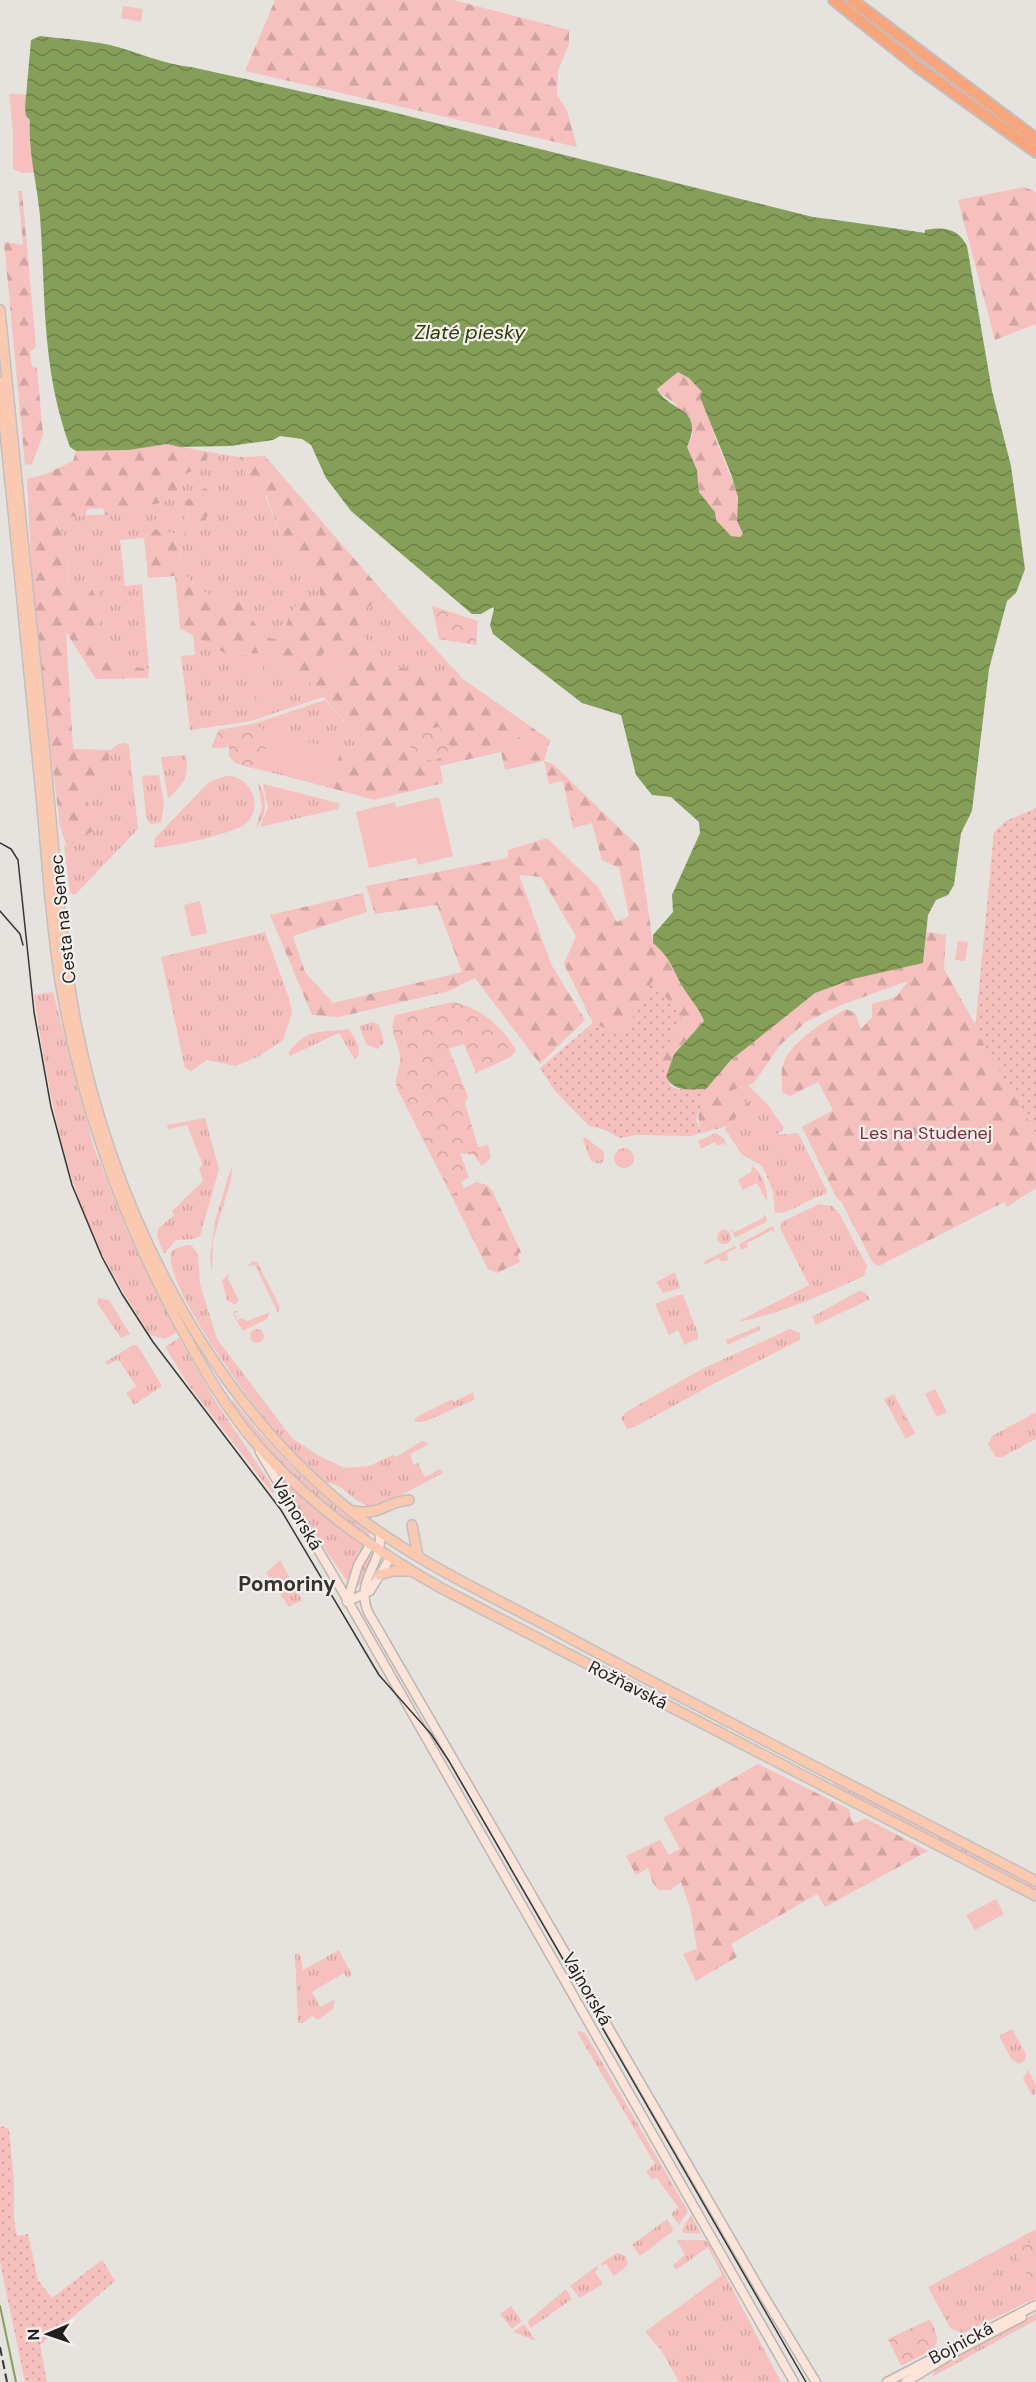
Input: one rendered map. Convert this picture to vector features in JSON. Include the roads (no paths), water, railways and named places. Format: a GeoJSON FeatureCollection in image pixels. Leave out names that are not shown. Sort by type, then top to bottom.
{"type":"FeatureCollection","features":[{"type":"Feature","properties":{"kind":"highway"},"geometry":{"type":"LineString","coordinates":[[834,0],[918,67],[1036,152]]}},
{"type":"Feature","properties":{"kind":"highway"},"geometry":{"type":"LineString","coordinates":[[852,0],[1036,139]]}},
{"type":"Feature","properties":{"kind":"main road","name":"Cesta na Senec"},"geometry":{"type":"LineString","coordinates":[[0,310],[63,925],[74,1010],[89,1080],[136,1215],[186,1316],[237,1396],[269,1436],[302,1469]]}},
{"type":"Feature","properties":{"kind":"main road","name":"Cesta na Senec"},"geometry":{"type":"LineString","coordinates":[[0,382],[55,944],[81,1082],[114,1182],[154,1275],[195,1353],[248,1434]]}},
{"type":"Feature","properties":{"kind":"main road","name":"Rožňavská"},"geometry":{"type":"LineString","coordinates":[[248,1434],[306,1494],[374,1548],[412,1571],[1036,1896]]}},
{"type":"Feature","properties":{"kind":"main road","name":"Vajnorská"},"geometry":{"type":"LineString","coordinates":[[248,1434],[338,1582],[347,1602],[794,2382]]}},
{"type":"Feature","properties":{"kind":"main road","name":"Rožňavská"},"geometry":{"type":"LineString","coordinates":[[302,1469],[351,1511],[379,1532],[418,1556],[1036,1881]]}},
{"type":"Feature","properties":{"kind":"main road"},"geometry":{"type":"LineString","coordinates":[[351,1511],[376,1513],[397,1501],[409,1500]]}},
{"type":"Feature","properties":{"kind":"main road"},"geometry":{"type":"LineString","coordinates":[[412,1525],[418,1556]]}},
{"type":"Feature","properties":{"kind":"main road"},"geometry":{"type":"LineString","coordinates":[[364,1593],[379,1532]]}},
{"type":"Feature","properties":{"kind":"main road"},"geometry":{"type":"LineString","coordinates":[[347,1602],[358,1565],[374,1548]]}},
{"type":"Feature","properties":{"kind":"main road"},"geometry":{"type":"LineString","coordinates":[[347,1602],[370,1591],[390,1558]]}},
{"type":"Feature","properties":{"kind":"main road"},"geometry":{"type":"LineString","coordinates":[[380,1575],[393,1571],[412,1571]]}},
{"type":"Feature","properties":{"kind":"main road","name":"Vajnorská"},"geometry":{"type":"LineString","coordinates":[[338,1582],[351,1590],[364,1593],[366,1606],[374,1623],[530,1888],[762,2293],[816,2382]]}},
{"type":"Feature","properties":{"kind":"main road","name":"Bojnická"},"geometry":{"type":"LineString","coordinates":[[887,2382],[1036,2305]]}},
{"type":"Feature","properties":{"kind":"main road","name":"Bojnická"},"geometry":{"type":"LineString","coordinates":[[906,2382],[955,2352],[1036,2310]]}},
{"type":"Feature","properties":{"kind":"water","name":"Zlaté piesky"},"geometry":{"type":"Polygon","coordinates":[[[40,36],[110,45],[170,63],[372,107],[813,217],[925,233],[925,230],[945,229],[955,232],[964,240],[967,246],[992,391],[1011,466],[1025,569],[1016,593],[1007,601],[989,669],[972,811],[961,833],[954,885],[948,895],[936,900],[928,915],[923,963],[853,979],[815,993],[731,1060],[706,1089],[683,1089],[670,1082],[666,1077],[674,1054],[704,1021],[668,959],[653,943],[653,935],[673,912],[672,895],[700,833],[699,822],[671,797],[652,795],[636,775],[621,715],[582,703],[493,634],[490,625],[493,607],[481,614],[472,614],[351,511],[326,478],[311,445],[302,439],[280,436],[273,440],[230,446],[180,447],[167,444],[129,450],[76,451],[70,447],[54,389],[46,332],[40,216],[31,156],[30,120],[26,116],[25,108],[31,40],[40,36]],[[678,372],[657,389],[663,397],[689,417],[692,424],[687,447],[697,470],[699,492],[715,512],[716,520],[731,536],[740,537],[743,534],[737,521],[738,497],[731,474],[700,397],[702,392],[689,378],[678,372]]]}},
{"type":"Feature","properties":{"kind":"waterway"},"geometry":{"type":"LineString","coordinates":[[0,2306],[16,2382]]}},
{"type":"Feature","properties":{"kind":"tram line"},"geometry":{"type":"LineString","coordinates":[[0,843],[11,849],[18,860],[34,1012],[51,1107],[72,1185],[102,1257],[122,1294],[153,1342],[281,1510],[379,1675],[431,1734],[449,1761],[806,2382]]}},
{"type":"Feature","properties":{"kind":"tram line"},"geometry":{"type":"LineString","coordinates":[[0,911],[20,934],[23,945]]}},
{"type":"Feature","properties":{"kind":"railway"},"geometry":{"type":"LineString","coordinates":[[0,2347],[7,2382]]}},
{"type":"Feature","properties":{"kind":"district","name":"Pomoriny"},"geometry":{"type":"Point","coordinates":[287,1584]}},
{"type":"Feature","properties":{"kind":"park label","name":"Les na Studenej"},"geometry":{"type":"Point","coordinates":[926,1133]}}]}
